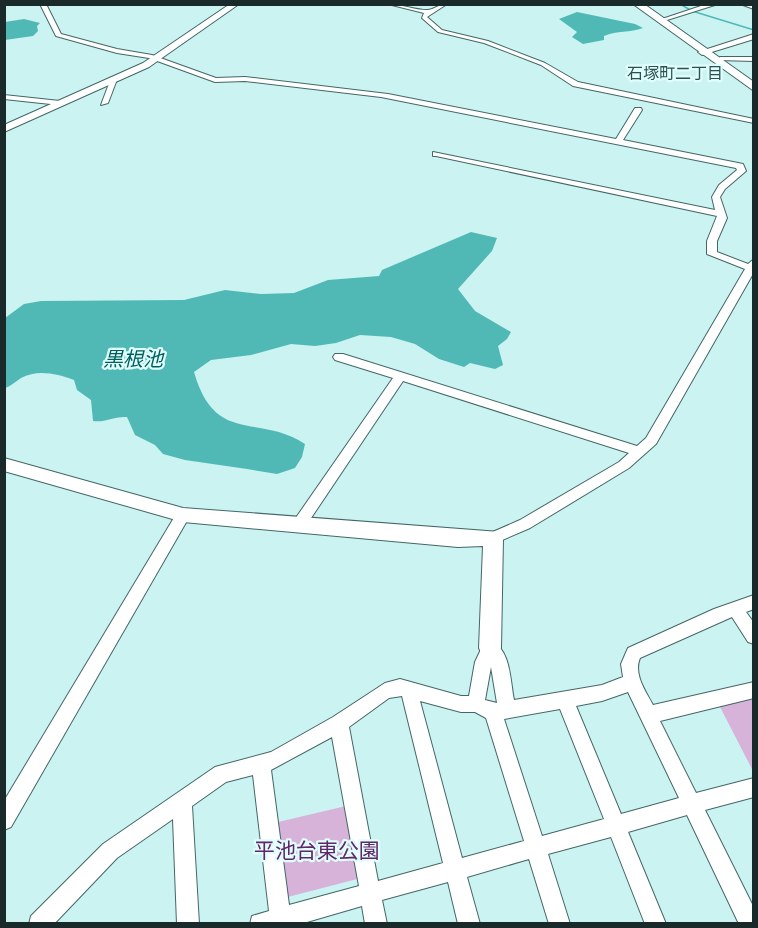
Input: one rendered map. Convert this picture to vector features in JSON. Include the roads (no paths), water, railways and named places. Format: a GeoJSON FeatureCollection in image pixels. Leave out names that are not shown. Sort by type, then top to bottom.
{"type":"FeatureCollection","features":[{"type":"Feature","properties":{"kind":"main road"},"geometry":{"type":"LineString","coordinates":[[637,4],[753,81]]}},
{"type":"Feature","properties":{"kind":"main road"},"geometry":{"type":"LineString","coordinates":[[646,4],[753,88]]}},
{"type":"Feature","properties":{"kind":"street"},"geometry":{"type":"LineString","coordinates":[[43,4],[58,35],[157,59],[215,80],[245,79],[480,107]]}},
{"type":"Feature","properties":{"kind":"street"},"geometry":{"type":"LineString","coordinates":[[4,129],[112,82],[157,59],[236,4]]}},
{"type":"Feature","properties":{"kind":"street"},"geometry":{"type":"LineString","coordinates":[[390,4],[428,12]]}},
{"type":"Feature","properties":{"kind":"street"},"geometry":{"type":"LineString","coordinates":[[444,4],[428,12],[424,17],[440,31],[486,42],[543,64],[576,84],[753,121]]}},
{"type":"Feature","properties":{"kind":"street"},"geometry":{"type":"LineString","coordinates":[[476,4],[481,4]]}},
{"type":"Feature","properties":{"kind":"street"},"geometry":{"type":"LineString","coordinates":[[665,19],[715,4]]}},
{"type":"Feature","properties":{"kind":"street"},"geometry":{"type":"LineString","coordinates":[[745,4],[753,7]]}},
{"type":"Feature","properties":{"kind":"street"},"geometry":{"type":"LineString","coordinates":[[706,51],[753,36]]}},
{"type":"Feature","properties":{"kind":"street"},"geometry":{"type":"LineString","coordinates":[[720,59],[753,59]]}},
{"type":"Feature","properties":{"kind":"street"},"geometry":{"type":"LineString","coordinates":[[104,103],[112,82]]}},
{"type":"Feature","properties":{"kind":"street"},"geometry":{"type":"LineString","coordinates":[[4,464],[183,514],[458,539],[493,538],[525,524],[624,465],[640,452],[657,432],[752,265],[712,254],[712,242],[722,218],[716,196],[722,187],[742,171],[740,166],[380,95]]}},
{"type":"Feature","properties":{"kind":"street"},"geometry":{"type":"LineString","coordinates":[[4,97],[60,103]]}},
{"type":"Feature","properties":{"kind":"street"},"geometry":{"type":"LineString","coordinates":[[618,142],[638,110]]}},
{"type":"Feature","properties":{"kind":"street"},"geometry":{"type":"LineString","coordinates":[[436,154],[721,214]]}},
{"type":"Feature","properties":{"kind":"street"},"geometry":{"type":"LineString","coordinates":[[339,357],[640,452]]}},
{"type":"Feature","properties":{"kind":"street"},"geometry":{"type":"LineString","coordinates":[[298,525],[400,377]]}},
{"type":"Feature","properties":{"kind":"street"},"geometry":{"type":"LineString","coordinates":[[4,820],[183,514]]}},
{"type":"Feature","properties":{"kind":"street"},"geometry":{"type":"LineString","coordinates":[[493,538],[490,648],[483,662],[492,709],[560,924]]}},
{"type":"Feature","properties":{"kind":"street"},"geometry":{"type":"LineString","coordinates":[[750,924],[632,682],[629,664],[634,653],[720,614],[753,602]]}},
{"type":"Feature","properties":{"kind":"street"},"geometry":{"type":"LineString","coordinates":[[736,610],[753,637]]}},
{"type":"Feature","properties":{"kind":"street"},"geometry":{"type":"LineString","coordinates":[[490,648],[497,656],[492,709]]}},
{"type":"Feature","properties":{"kind":"street"},"geometry":{"type":"LineString","coordinates":[[39,924],[110,851],[222,774],[274,760],[339,723],[385,691],[400,687],[461,704],[492,709],[602,693],[632,682]]}},
{"type":"Feature","properties":{"kind":"street"},"geometry":{"type":"LineString","coordinates":[[410,690],[469,924]]}},
{"type":"Feature","properties":{"kind":"street"},"geometry":{"type":"LineString","coordinates":[[648,715],[753,690]]}},
{"type":"Feature","properties":{"kind":"street"},"geometry":{"type":"LineString","coordinates":[[566,699],[656,924]]}},
{"type":"Feature","properties":{"kind":"street"},"geometry":{"type":"LineString","coordinates":[[339,723],[376,924]]}},
{"type":"Feature","properties":{"kind":"street"},"geometry":{"type":"LineString","coordinates":[[261,764],[270,921],[753,787]]}},
{"type":"Feature","properties":{"kind":"street"},"geometry":{"type":"LineString","coordinates":[[182,802],[188,924]]}},
{"type":"Feature","properties":{"kind":"water"},"geometry":{"type":"Polygon","coordinates":[[[577,12],[635,24],[643,28],[609,34],[604,36],[604,40],[583,44],[572,37],[577,32],[559,19],[577,12]]]}},
{"type":"Feature","properties":{"kind":"water"},"geometry":{"type":"Polygon","coordinates":[[[24,19],[40,23],[37,26],[38,31],[33,36],[5,40],[5,22],[24,19]]]}},
{"type":"Feature","properties":{"kind":"water","name":"黒根池"},"geometry":{"type":"Polygon","coordinates":[[[471,232],[497,238],[492,251],[458,289],[475,311],[511,332],[507,339],[498,346],[503,365],[495,369],[470,363],[464,367],[439,359],[415,344],[391,337],[360,335],[336,343],[315,346],[291,344],[251,355],[211,360],[194,372],[203,395],[214,410],[226,419],[288,435],[305,444],[302,457],[295,468],[277,474],[185,460],[163,454],[155,445],[135,435],[127,417],[93,421],[91,400],[77,390],[74,380],[61,376],[48,373],[27,375],[5,388],[5,318],[24,304],[41,301],[184,300],[225,290],[261,294],[294,293],[328,280],[379,276],[382,270],[471,232]]]}},
{"type":"Feature","properties":{"kind":"waterway"},"geometry":{"type":"LineString","coordinates":[[680,4],[692,11],[754,30]]}},
{"type":"Feature","properties":{"kind":"district","name":"石塚町二丁目"},"geometry":{"type":"Point","coordinates":[675,73]}},
{"type":"Feature","properties":{"kind":"park label","name":"平池台東公園"},"geometry":{"type":"Point","coordinates":[317,851]}}]}
